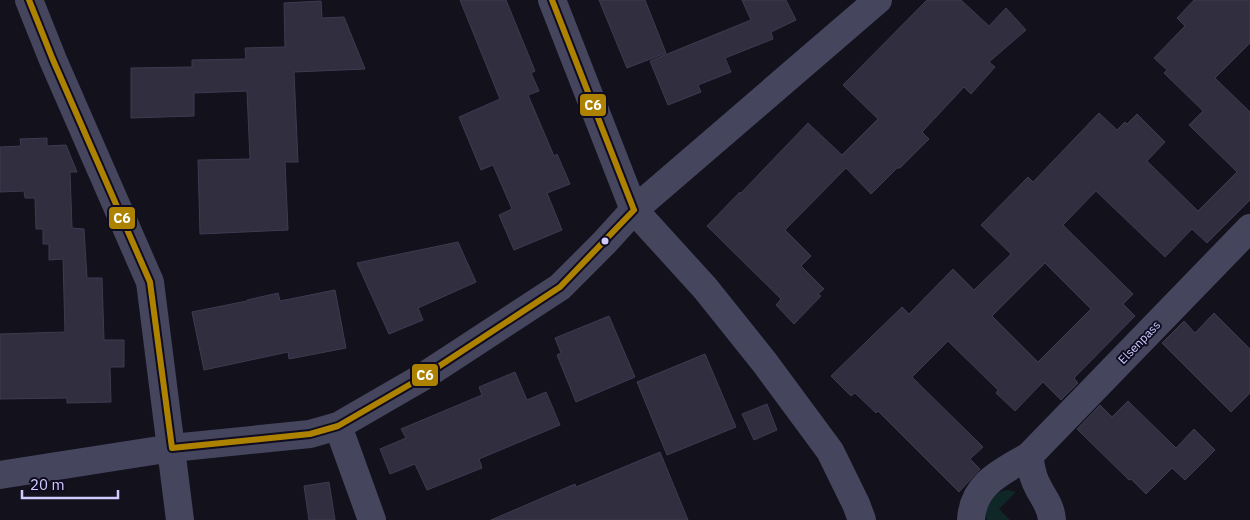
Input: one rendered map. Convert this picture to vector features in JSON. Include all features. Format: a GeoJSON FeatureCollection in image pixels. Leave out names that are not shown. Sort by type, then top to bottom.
{"type":"FeatureCollection","features":[{"type":"Feature","properties":{"kind":"street"},"geometry":{"type":"LineString","coordinates":[[29,0],[53,60],[150,282],[180,520]]}},
{"type":"Feature","properties":{"kind":"street"},"geometry":{"type":"LineString","coordinates":[[552,0],[634,210],[705,288],[765,363],[830,451],[862,520]]}},
{"type":"Feature","properties":{"kind":"street"},"geometry":{"type":"LineString","coordinates":[[0,475],[172,448],[310,434],[338,426],[421,378],[560,287],[634,210],[878,0]]}},
{"type":"Feature","properties":{"kind":"street","name":"Elsenpass"},"geometry":{"type":"LineString","coordinates":[[970,520],[971,508],[981,488],[1002,471],[1029,456],[1250,228]]}},
{"type":"Feature","properties":{"kind":"street"},"geometry":{"type":"LineString","coordinates":[[338,426],[372,520]]}},
{"type":"Feature","properties":{"kind":"street"},"geometry":{"type":"LineString","coordinates":[[1029,456],[1037,487],[1051,510],[1052,520]]}},
{"type":"Feature","properties":{"kind":"green space"},"geometry":{"type":"Polygon","coordinates":[[[1008,490],[1016,492],[999,509],[1010,520],[987,520],[987,503],[997,493],[1008,490]]]}},
{"type":"Feature","properties":{"kind":"building"},"geometry":{"type":"Polygon","coordinates":[[[460,0],[506,0],[535,71],[531,73],[539,91],[528,95],[554,156],[557,154],[570,184],[547,193],[562,230],[514,250],[499,215],[512,209],[493,165],[481,170],[459,117],[500,99],[460,0]]]}},
{"type":"Feature","properties":{"kind":"building"},"geometry":{"type":"Polygon","coordinates":[[[599,0],[645,0],[666,53],[627,68],[599,0]]]}},
{"type":"Feature","properties":{"kind":"building"},"geometry":{"type":"Polygon","coordinates":[[[742,0],[786,0],[796,20],[771,32],[773,39],[725,58],[731,72],[698,85],[701,92],[668,105],[650,61],[751,20],[742,0]]]}},
{"type":"Feature","properties":{"kind":"building"},"geometry":{"type":"Polygon","coordinates":[[[927,0],[961,0],[989,26],[1006,8],[1026,30],[989,62],[995,67],[971,94],[964,87],[922,132],[929,139],[871,194],[846,168],[785,230],[811,256],[801,266],[824,289],[818,294],[821,296],[794,324],[776,305],[781,299],[707,226],[808,123],[842,155],[878,119],[843,85],[927,0]]]}},
{"type":"Feature","properties":{"kind":"building"},"geometry":{"type":"Polygon","coordinates":[[[1194,0],[1250,0],[1250,43],[1215,78],[1250,112],[1250,200],[1207,243],[1192,229],[1165,257],[1096,191],[1063,225],[1133,294],[1123,304],[1135,316],[1074,378],[1078,383],[1061,400],[1043,382],[1015,411],[996,393],[998,390],[948,341],[912,377],[983,447],[970,459],[980,469],[959,492],[878,411],[876,413],[855,393],[851,396],[831,376],[902,307],[909,314],[953,269],[974,290],[1011,254],[981,225],[1028,177],[1033,182],[1099,113],[1117,130],[1125,122],[1127,124],[1137,114],[1165,142],[1147,161],[1198,211],[1237,172],[1189,125],[1203,111],[1164,73],[1167,70],[1154,58],[1185,26],[1177,18],[1194,0]],[[1045,263],[992,316],[1038,362],[1091,309],[1045,263]]]}},
{"type":"Feature","properties":{"kind":"building"},"geometry":{"type":"Polygon","coordinates":[[[321,1],[322,18],[344,17],[365,69],[294,72],[298,162],[285,162],[288,230],[200,234],[198,160],[250,159],[247,91],[194,93],[194,116],[131,118],[131,68],[192,67],[192,60],[246,59],[245,48],[285,47],[284,3],[321,1]]]}},
{"type":"Feature","properties":{"kind":"building"},"geometry":{"type":"Polygon","coordinates":[[[47,138],[47,146],[66,145],[77,172],[70,172],[72,228],[84,229],[87,278],[102,278],[104,340],[124,340],[124,367],[110,367],[111,402],[67,403],[67,398],[0,399],[0,334],[65,332],[63,259],[49,260],[49,244],[43,244],[43,229],[36,229],[35,198],[25,198],[24,191],[0,192],[0,147],[21,146],[20,139],[47,138]]]}},
{"type":"Feature","properties":{"kind":"building"},"geometry":{"type":"Polygon","coordinates":[[[458,242],[476,282],[418,308],[423,320],[389,334],[357,263],[458,242]]]}},
{"type":"Feature","properties":{"kind":"building"},"geometry":{"type":"Polygon","coordinates":[[[335,290],[346,348],[289,359],[288,352],[204,370],[192,312],[278,293],[280,301],[335,290]]]}},
{"type":"Feature","properties":{"kind":"building"},"geometry":{"type":"Polygon","coordinates":[[[1214,313],[1250,349],[1250,393],[1231,412],[1162,343],[1184,321],[1195,333],[1214,313]]]}},
{"type":"Feature","properties":{"kind":"building"},"geometry":{"type":"Polygon","coordinates":[[[609,316],[635,377],[576,402],[557,355],[561,353],[555,338],[609,316]]]}},
{"type":"Feature","properties":{"kind":"building"},"geometry":{"type":"Polygon","coordinates":[[[705,354],[736,427],[667,455],[637,382],[705,354]]]}},
{"type":"Feature","properties":{"kind":"building"},"geometry":{"type":"Polygon","coordinates":[[[515,372],[527,400],[546,392],[560,425],[479,459],[482,468],[427,490],[415,464],[390,474],[380,449],[406,438],[401,429],[482,395],[479,387],[515,372]]]}},
{"type":"Feature","properties":{"kind":"building"},"geometry":{"type":"Polygon","coordinates":[[[1128,401],[1176,448],[1194,429],[1215,450],[1185,480],[1172,468],[1146,494],[1077,429],[1100,405],[1112,417],[1128,401]]]}},
{"type":"Feature","properties":{"kind":"building"},"geometry":{"type":"Polygon","coordinates":[[[767,404],[777,430],[754,440],[742,414],[767,404]]]}},
{"type":"Feature","properties":{"kind":"building"},"geometry":{"type":"Polygon","coordinates":[[[660,452],[688,520],[491,520],[575,484],[576,487],[660,452]]]}},
{"type":"Feature","properties":{"kind":"building"},"geometry":{"type":"Polygon","coordinates":[[[329,482],[335,520],[309,520],[304,486],[329,482]]]}},
{"type":"Feature","properties":{"kind":"transit line","name":"C6"},"geometry":{"type":"LineString","coordinates":[[29,0],[53,60],[150,282],[172,448]]}},
{"type":"Feature","properties":{"kind":"transit line","name":"C6"},"geometry":{"type":"LineString","coordinates":[[552,0],[634,210]]}},
{"type":"Feature","properties":{"kind":"transit line","name":"C6"},"geometry":{"type":"LineString","coordinates":[[172,448],[310,434],[338,426],[421,378],[560,287],[634,210]]}}]}
